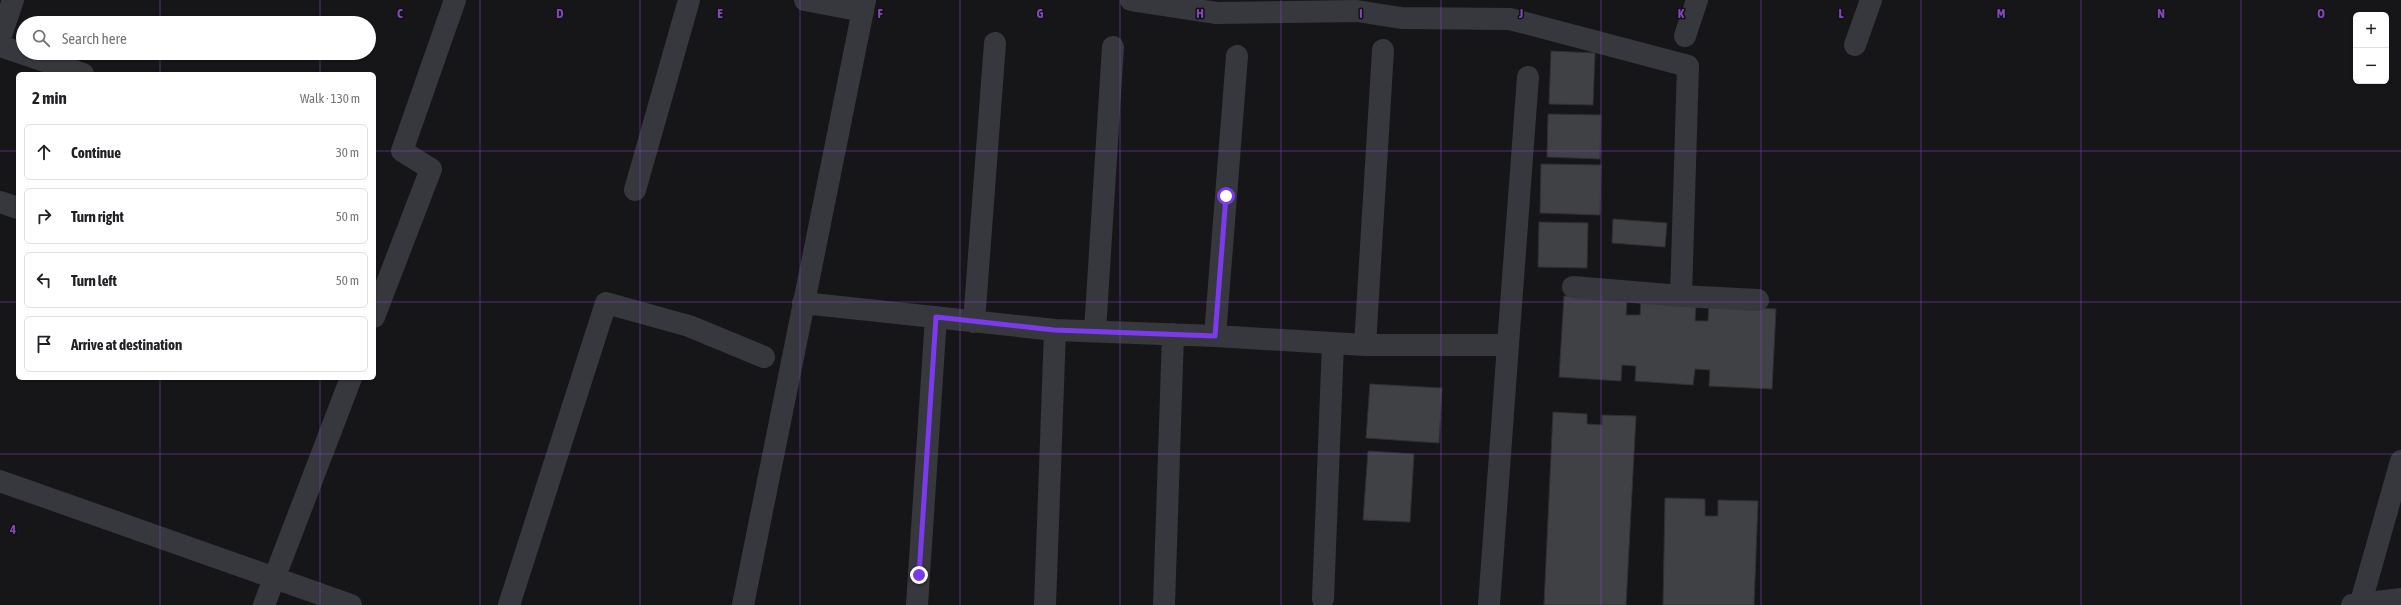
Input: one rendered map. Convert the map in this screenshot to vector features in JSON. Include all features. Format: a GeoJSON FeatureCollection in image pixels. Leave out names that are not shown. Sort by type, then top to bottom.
{"type":"FeatureCollection","features":[{"type":"Feature","properties":{"kind":"street"},"geometry":{"type":"LineString","coordinates":[[0,38],[12,0]]}},
{"type":"Feature","properties":{"kind":"street"},"geometry":{"type":"LineString","coordinates":[[376,312],[431,169],[402,151],[455,0]]}},
{"type":"Feature","properties":{"kind":"street"},"geometry":{"type":"LineString","coordinates":[[635,190],[689,0]]}},
{"type":"Feature","properties":{"kind":"street"},"geometry":{"type":"LineString","coordinates":[[743,605],[864,6],[805,0]]}},
{"type":"Feature","properties":{"kind":"street"},"geometry":{"type":"LineString","coordinates":[[1131,0],[1217,13],[1402,9],[1510,19],[1688,66],[1681,296]]}},
{"type":"Feature","properties":{"kind":"street"},"geometry":{"type":"LineString","coordinates":[[1685,36],[1698,0]]}},
{"type":"Feature","properties":{"kind":"street"},"geometry":{"type":"LineString","coordinates":[[1855,45],[1871,0]]}},
{"type":"Feature","properties":{"kind":"street"},"geometry":{"type":"LineString","coordinates":[[974,322],[995,43]]}},
{"type":"Feature","properties":{"kind":"street"},"geometry":{"type":"LineString","coordinates":[[0,46],[16,51]]}},
{"type":"Feature","properties":{"kind":"street"},"geometry":{"type":"LineString","coordinates":[[1095,331],[1113,47]]}},
{"type":"Feature","properties":{"kind":"street"},"geometry":{"type":"LineString","coordinates":[[1365,344],[1383,50]]}},
{"type":"Feature","properties":{"kind":"street"},"geometry":{"type":"LineString","coordinates":[[1215,336],[1237,56]]}},
{"type":"Feature","properties":{"kind":"street"},"geometry":{"type":"LineString","coordinates":[[41,60],[76,72]]}},
{"type":"Feature","properties":{"kind":"street"},"geometry":{"type":"LineString","coordinates":[[1489,605],[1528,77]]}},
{"type":"Feature","properties":{"kind":"street"},"geometry":{"type":"LineString","coordinates":[[0,202],[16,207]]}},
{"type":"Feature","properties":{"kind":"street"},"geometry":{"type":"LineString","coordinates":[[1573,287],[1681,296],[1758,300]]}},
{"type":"Feature","properties":{"kind":"street"},"geometry":{"type":"LineString","coordinates":[[509,605],[606,303],[689,326],[764,357]]}},
{"type":"Feature","properties":{"kind":"street"},"geometry":{"type":"LineString","coordinates":[[803,303],[1054,330],[1173,334],[1333,343],[1508,345]]}},
{"type":"Feature","properties":{"kind":"street"},"geometry":{"type":"LineString","coordinates":[[917,605],[936,317]]}},
{"type":"Feature","properties":{"kind":"street"},"geometry":{"type":"LineString","coordinates":[[1045,605],[1054,330]]}},
{"type":"Feature","properties":{"kind":"street"},"geometry":{"type":"LineString","coordinates":[[1164,605],[1173,334]]}},
{"type":"Feature","properties":{"kind":"street"},"geometry":{"type":"LineString","coordinates":[[1323,599],[1333,343]]}},
{"type":"Feature","properties":{"kind":"street"},"geometry":{"type":"LineString","coordinates":[[264,605],[350,380]]}},
{"type":"Feature","properties":{"kind":"street"},"geometry":{"type":"LineString","coordinates":[[2401,461],[2357,604],[2401,599]]}},
{"type":"Feature","properties":{"kind":"street"},"geometry":{"type":"LineString","coordinates":[[0,481],[351,605]]}},
{"type":"Feature","properties":{"kind":"building"},"geometry":{"type":"Polygon","coordinates":[[[1551,51],[1595,53],[1593,105],[1549,104],[1551,51]]]}},
{"type":"Feature","properties":{"kind":"building"},"geometry":{"type":"Polygon","coordinates":[[[1548,114],[1601,115],[1600,159],[1547,157],[1548,114]]]}},
{"type":"Feature","properties":{"kind":"building"},"geometry":{"type":"Polygon","coordinates":[[[1541,164],[1601,165],[1600,215],[1540,213],[1541,164]]]}},
{"type":"Feature","properties":{"kind":"building"},"geometry":{"type":"Polygon","coordinates":[[[1613,219],[1667,223],[1665,247],[1612,243],[1613,219]]]}},
{"type":"Feature","properties":{"kind":"building"},"geometry":{"type":"Polygon","coordinates":[[[1539,222],[1588,223],[1587,268],[1538,267],[1539,222]]]}},
{"type":"Feature","properties":{"kind":"building"},"geometry":{"type":"Polygon","coordinates":[[[1564,296],[1627,300],[1626,315],[1640,315],[1641,301],[1696,304],[1695,321],[1708,321],[1709,305],[1776,309],[1772,389],[1709,386],[1710,370],[1695,369],[1693,385],[1635,381],[1636,366],[1622,365],[1621,381],[1559,377],[1564,296]]]}},
{"type":"Feature","properties":{"kind":"building"},"geometry":{"type":"Polygon","coordinates":[[[1370,384],[1442,388],[1439,443],[1366,438],[1370,384]]]}},
{"type":"Feature","properties":{"kind":"building"},"geometry":{"type":"Polygon","coordinates":[[[1553,412],[1587,414],[1587,424],[1602,425],[1602,415],[1636,416],[1626,605],[1544,605],[1553,412]]]}},
{"type":"Feature","properties":{"kind":"building"},"geometry":{"type":"Polygon","coordinates":[[[1368,451],[1414,454],[1410,522],[1363,520],[1368,451]]]}},
{"type":"Feature","properties":{"kind":"building"},"geometry":{"type":"Polygon","coordinates":[[[1665,498],[1705,499],[1705,516],[1718,516],[1718,500],[1758,501],[1754,605],[1663,605],[1665,498]]]}},
{"type":"Feature","properties":{"kind":"route"},"geometry":{"type":"LineString","coordinates":[[919,575],[936,317],[1054,330],[1215,336],[1226,196]]}}]}
